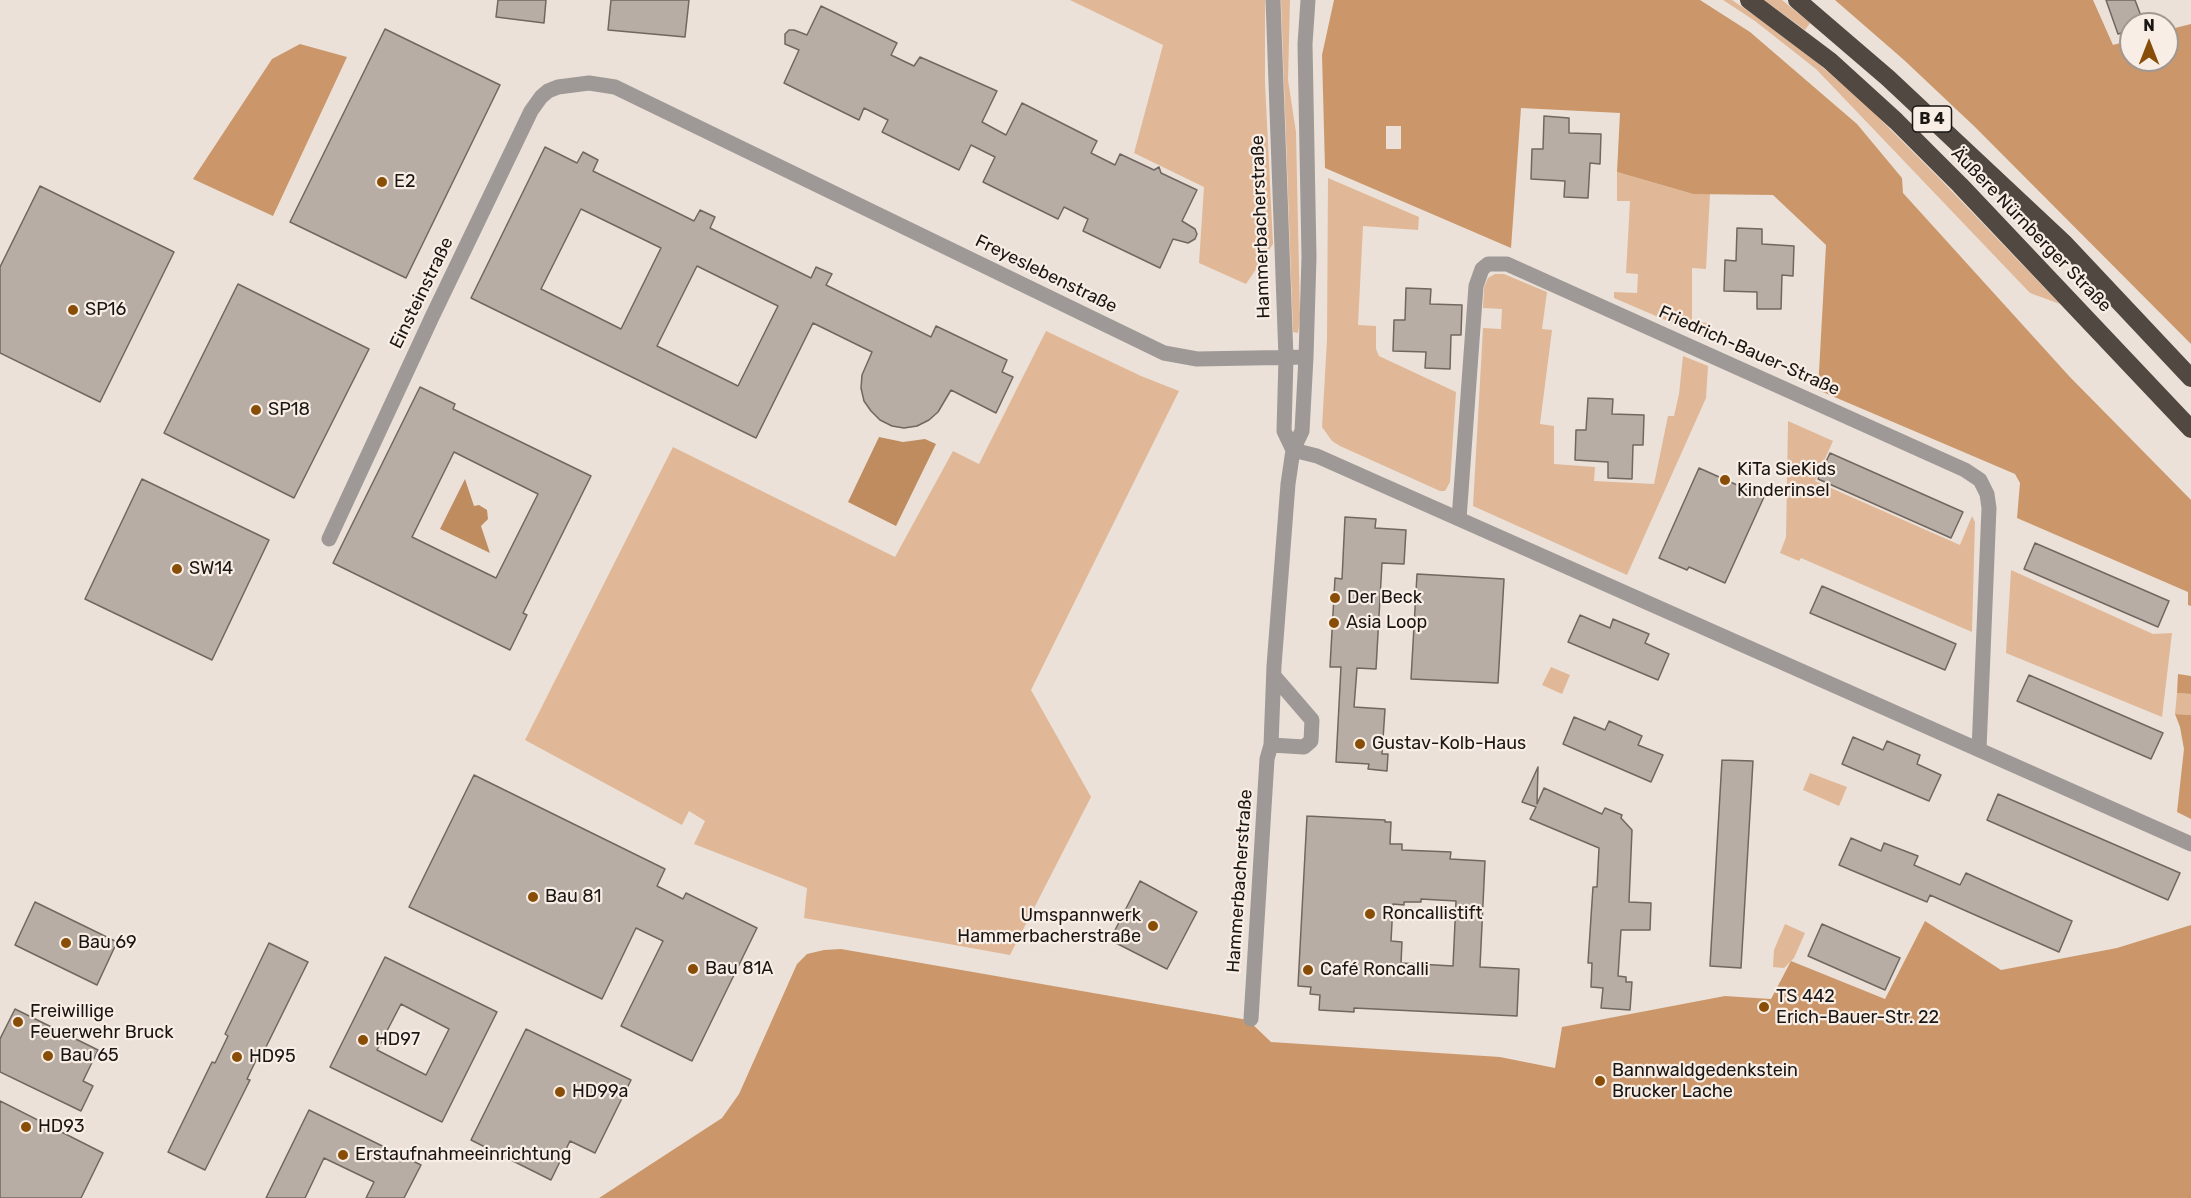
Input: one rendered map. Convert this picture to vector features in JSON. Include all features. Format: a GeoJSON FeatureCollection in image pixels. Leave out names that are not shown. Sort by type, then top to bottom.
{"type":"FeatureCollection","features":[{"type":"Feature","properties":{"kind":"highway","name":"Äußere Nürnberger Straße"},"geometry":{"type":"LineString","coordinates":[[1749,0],[1830,61],[1905,129],[2191,429]]}},
{"type":"Feature","properties":{"kind":"highway","name":"Äußere Nürnberger Straße"},"geometry":{"type":"LineString","coordinates":[[1797,0],[1888,78],[2063,242],[2191,378]]}},
{"type":"Feature","properties":{"kind":"street","name":"Hammerbacherstraße"},"geometry":{"type":"LineString","coordinates":[[1273,0],[1286,357],[1284,431],[1293,450]]}},
{"type":"Feature","properties":{"kind":"street","name":"Hammerbacherstraße"},"geometry":{"type":"LineString","coordinates":[[1251,1019],[1267,759],[1271,745],[1288,484],[1293,450],[1302,431],[1309,257],[1305,44],[1308,0]]}},
{"type":"Feature","properties":{"kind":"street","name":"Einsteinstraße"},"geometry":{"type":"LineString","coordinates":[[329,539],[432,316],[531,111],[548,91],[589,83],[615,87],[782,168]]}},
{"type":"Feature","properties":{"kind":"street","name":"Freyeslebenstraße"},"geometry":{"type":"LineString","coordinates":[[782,168],[1164,353],[1197,359],[1306,357]]}},
{"type":"Feature","properties":{"kind":"street","name":"Friedrich-Bauer-Straße"},"geometry":{"type":"LineString","coordinates":[[1459,519],[1476,286],[1482,269],[1488,264],[1507,264],[1965,470],[1980,480],[1987,494],[1989,508],[1979,750]]}},
{"type":"Feature","properties":{"kind":"street"},"geometry":{"type":"LineString","coordinates":[[1293,450],[1317,456],[2191,844]]}},
{"type":"Feature","properties":{"kind":"street"},"geometry":{"type":"LineString","coordinates":[[1271,745],[1304,747],[1311,741],[1312,720],[1274,676]]}},
{"type":"Feature","properties":{"kind":"shaded area"},"geometry":{"type":"Polygon","coordinates":[[[1070,0],[1265,0],[1265,83],[1273,244],[1246,284],[1199,263],[1204,187],[1134,153],[1163,45],[1070,0]]]}},
{"type":"Feature","properties":{"kind":"shaded area"},"geometry":{"type":"Polygon","coordinates":[[[1281,0],[1290,0],[1288,80],[1296,132],[1300,317],[1298,333],[1293,332],[1281,0]]]}},
{"type":"Feature","properties":{"kind":"shaded area"},"geometry":{"type":"Polygon","coordinates":[[[1334,0],[1700,0],[1750,32],[1857,124],[1902,178],[1903,193],[2069,376],[2191,500],[2191,606],[2188,605],[2188,592],[2017,518],[2020,483],[2015,474],[1818,390],[1826,245],[1773,195],[1693,194],[1617,172],[1620,113],[1521,108],[1511,248],[1325,168],[1322,55],[1334,0]],[[1386,126],[1386,149],[1401,149],[1401,126],[1386,126]]]}},
{"type":"Feature","properties":{"kind":"shaded area"},"geometry":{"type":"Polygon","coordinates":[[[1723,0],[1732,0],[1757,17],[1813,59],[1866,105],[2060,304],[2030,293],[1816,69],[1755,21],[1723,0]]]}},
{"type":"Feature","properties":{"kind":"shaded area"},"geometry":{"type":"Polygon","coordinates":[[[1764,0],[1782,0],[1810,23],[1805,30],[1764,0]]]}},
{"type":"Feature","properties":{"kind":"shaded area"},"geometry":{"type":"Polygon","coordinates":[[[1835,0],[2093,0],[2113,45],[2119,43],[2119,72],[2179,72],[2179,27],[2191,24],[2191,344],[1975,127],[1904,60],[1835,0]]]}},
{"type":"Feature","properties":{"kind":"shaded area"},"geometry":{"type":"Polygon","coordinates":[[[300,44],[347,57],[273,216],[193,179],[272,59],[300,44]]]}},
{"type":"Feature","properties":{"kind":"shaded area"},"geometry":{"type":"Polygon","coordinates":[[[1617,172],[1693,194],[1710,194],[1706,269],[1692,268],[1692,322],[1708,323],[1705,337],[1614,298],[1614,292],[1637,293],[1638,274],[1626,273],[1630,201],[1617,201],[1617,172]]]}},
{"type":"Feature","properties":{"kind":"shaded area"},"geometry":{"type":"Polygon","coordinates":[[[1328,178],[1419,217],[1418,230],[1363,226],[1358,325],[1376,326],[1376,349],[1379,356],[1456,392],[1450,482],[1445,491],[1440,491],[1340,446],[1332,441],[1322,427],[1327,340],[1328,178]]]}},
{"type":"Feature","properties":{"kind":"shaded area"},"geometry":{"type":"Polygon","coordinates":[[[1495,274],[1504,274],[1547,292],[1542,329],[1552,330],[1540,424],[1554,426],[1554,464],[1595,467],[1594,481],[1654,484],[1668,416],[1674,416],[1679,394],[1683,356],[1708,366],[1706,398],[1627,575],[1473,506],[1483,328],[1501,329],[1502,309],[1483,308],[1484,287],[1488,278],[1495,274]]]}},
{"type":"Feature","properties":{"kind":"shaded area"},"geometry":{"type":"Polygon","coordinates":[[[1046,331],[1141,376],[1179,391],[1031,690],[1091,797],[1010,955],[804,918],[807,888],[694,844],[705,821],[689,811],[682,825],[525,740],[673,447],[895,557],[953,451],[979,464],[1046,331]]]}},
{"type":"Feature","properties":{"kind":"shaded area"},"geometry":{"type":"Polygon","coordinates":[[[1788,421],[1833,441],[1815,481],[1960,545],[1972,516],[1975,522],[1972,632],[1801,558],[1799,561],[1780,553],[1786,537],[1788,421]]]}},
{"type":"Feature","properties":{"kind":"shaded area"},"geometry":{"type":"Polygon","coordinates":[[[879,437],[903,442],[925,439],[936,444],[896,526],[848,502],[879,437]]]}},
{"type":"Feature","properties":{"kind":"shaded area"},"geometry":{"type":"Polygon","coordinates":[[[465,479],[474,506],[479,505],[487,510],[488,519],[481,526],[490,553],[440,529],[465,479]]]}},
{"type":"Feature","properties":{"kind":"shaded area"},"geometry":{"type":"Polygon","coordinates":[[[2011,570],[2153,634],[2172,633],[2162,717],[2006,653],[2011,570]]]}},
{"type":"Feature","properties":{"kind":"shaded area"},"geometry":{"type":"Polygon","coordinates":[[[1551,667],[1570,675],[1562,694],[1542,685],[1551,667]]]}},
{"type":"Feature","properties":{"kind":"shaded area"},"geometry":{"type":"Polygon","coordinates":[[[2178,674],[2191,676],[2191,694],[2177,693],[2178,674]]]}},
{"type":"Feature","properties":{"kind":"shaded area"},"geometry":{"type":"Polygon","coordinates":[[[2177,693],[2191,694],[2191,715],[2175,714],[2177,693]]]}},
{"type":"Feature","properties":{"kind":"shaded area"},"geometry":{"type":"Polygon","coordinates":[[[2175,714],[2191,715],[2191,819],[2177,812],[2184,749],[2175,714]]]}},
{"type":"Feature","properties":{"kind":"shaded area"},"geometry":{"type":"Polygon","coordinates":[[[1810,773],[1847,787],[1839,806],[1803,790],[1810,773]]]}},
{"type":"Feature","properties":{"kind":"shaded area"},"geometry":{"type":"Polygon","coordinates":[[[1925,921],[2001,970],[2117,948],[2191,925],[2191,1198],[599,1198],[722,1118],[739,1094],[797,964],[807,954],[824,950],[841,949],[1248,1020],[1271,1042],[1500,1057],[1555,1068],[1562,1027],[1725,996],[1771,999],[1791,961],[1885,999],[1925,921]]]}},
{"type":"Feature","properties":{"kind":"shaded area"},"geometry":{"type":"Polygon","coordinates":[[[1785,924],[1805,933],[1794,958],[1784,968],[1773,967],[1774,950],[1785,924]]]}},
{"type":"Feature","properties":{"kind":"building"},"geometry":{"type":"Polygon","coordinates":[[[498,0],[546,0],[544,23],[496,17],[498,0]]]}},
{"type":"Feature","properties":{"kind":"building"},"geometry":{"type":"Polygon","coordinates":[[[611,0],[689,0],[685,37],[608,30],[611,0]]]}},
{"type":"Feature","properties":{"kind":"building"},"geometry":{"type":"Polygon","coordinates":[[[2106,0],[2135,0],[2140,12],[2119,12],[2118,34],[2106,0]]]}},
{"type":"Feature","properties":{"kind":"building"},"geometry":{"type":"Polygon","coordinates":[[[821,6],[897,43],[891,55],[914,66],[920,57],[997,91],[982,122],[1006,135],[1022,103],[1097,141],[1091,153],[1115,165],[1120,154],[1154,170],[1159,167],[1161,173],[1197,190],[1182,221],[1195,229],[1197,234],[1195,239],[1188,243],[1173,239],[1160,268],[1083,231],[1088,219],[1064,207],[1058,219],[983,182],[995,157],[971,145],[959,170],[882,132],[888,120],[864,108],[859,120],[784,83],[799,50],[785,44],[785,34],[789,30],[794,30],[807,35],[821,6]]]}},
{"type":"Feature","properties":{"kind":"building","name":"E2"},"geometry":{"type":"Polygon","coordinates":[[[385,29],[500,85],[406,278],[290,222],[385,29]]]}},
{"type":"Feature","properties":{"kind":"building"},"geometry":{"type":"Polygon","coordinates":[[[1544,116],[1569,118],[1569,133],[1601,134],[1600,164],[1590,163],[1588,198],[1564,197],[1565,181],[1531,179],[1532,149],[1543,149],[1544,116]]]}},
{"type":"Feature","properties":{"kind":"building"},"geometry":{"type":"Polygon","coordinates":[[[545,147],[577,163],[583,152],[598,160],[593,171],[694,221],[700,210],[715,217],[710,228],[811,278],[816,267],[832,274],[826,285],[931,337],[936,326],[1007,360],[1002,372],[1013,377],[996,413],[951,390],[938,412],[929,420],[917,426],[904,428],[892,426],[880,420],[864,401],[861,388],[862,375],[872,352],[813,323],[756,438],[471,298],[545,147]],[[581,209],[541,289],[621,329],[661,248],[581,209]],[[697,266],[657,346],[738,386],[778,306],[697,266]]]}},
{"type":"Feature","properties":{"kind":"building","name":"SP16"},"geometry":{"type":"Polygon","coordinates":[[[40,186],[174,252],[100,402],[0,353],[0,267],[40,186]]]}},
{"type":"Feature","properties":{"kind":"building"},"geometry":{"type":"Polygon","coordinates":[[[1737,228],[1762,229],[1762,244],[1794,246],[1793,276],[1782,275],[1781,309],[1757,309],[1757,292],[1724,291],[1725,260],[1736,261],[1737,228]]]}},
{"type":"Feature","properties":{"kind":"building","name":"SP18"},"geometry":{"type":"Polygon","coordinates":[[[238,284],[369,349],[294,498],[164,433],[238,284]]]}},
{"type":"Feature","properties":{"kind":"building"},"geometry":{"type":"Polygon","coordinates":[[[1406,288],[1431,289],[1430,304],[1462,305],[1461,335],[1451,335],[1450,369],[1425,368],[1426,352],[1393,351],[1394,320],[1405,320],[1406,288]]]}},
{"type":"Feature","properties":{"kind":"building"},"geometry":{"type":"Polygon","coordinates":[[[420,387],[455,404],[453,409],[591,476],[523,613],[527,615],[510,650],[333,563],[420,387]],[[454,452],[412,537],[496,578],[538,494],[454,452]]]}},
{"type":"Feature","properties":{"kind":"building"},"geometry":{"type":"Polygon","coordinates":[[[1588,398],[1613,399],[1612,414],[1644,415],[1643,445],[1633,445],[1632,479],[1608,478],[1608,462],[1575,460],[1576,430],[1586,430],[1588,398]]]}},
{"type":"Feature","properties":{"kind":"building"},"geometry":{"type":"Polygon","coordinates":[[[1830,453],[1963,512],[1951,538],[1818,479],[1830,453]]]}},
{"type":"Feature","properties":{"kind":"building"},"geometry":{"type":"Polygon","coordinates":[[[1699,468],[1764,497],[1725,583],[1689,567],[1687,570],[1659,558],[1699,468]]]}},
{"type":"Feature","properties":{"kind":"building","name":"SW14"},"geometry":{"type":"Polygon","coordinates":[[[142,479],[269,540],[212,660],[85,599],[142,479]]]}},
{"type":"Feature","properties":{"kind":"building"},"geometry":{"type":"Polygon","coordinates":[[[1345,517],[1376,519],[1375,528],[1406,530],[1404,564],[1382,563],[1376,669],[1357,668],[1354,707],[1385,709],[1382,754],[1388,754],[1387,771],[1368,769],[1369,764],[1336,762],[1341,667],[1330,667],[1335,578],[1342,579],[1345,517]]]}},
{"type":"Feature","properties":{"kind":"building"},"geometry":{"type":"Polygon","coordinates":[[[2035,543],[2169,601],[2158,627],[2024,569],[2035,543]]]}},
{"type":"Feature","properties":{"kind":"building"},"geometry":{"type":"Polygon","coordinates":[[[1417,574],[1504,579],[1498,683],[1411,679],[1417,574]]]}},
{"type":"Feature","properties":{"kind":"building"},"geometry":{"type":"Polygon","coordinates":[[[1822,586],[1956,644],[1945,670],[1810,613],[1822,586]]]}},
{"type":"Feature","properties":{"kind":"building"},"geometry":{"type":"Polygon","coordinates":[[[1580,615],[1610,628],[1613,619],[1649,634],[1645,643],[1669,654],[1658,680],[1568,642],[1580,615]]]}},
{"type":"Feature","properties":{"kind":"building"},"geometry":{"type":"Polygon","coordinates":[[[2029,675],[2163,733],[2151,759],[2017,701],[2029,675]]]}},
{"type":"Feature","properties":{"kind":"building"},"geometry":{"type":"Polygon","coordinates":[[[1574,717],[1605,730],[1609,721],[1642,736],[1638,745],[1663,755],[1651,782],[1563,744],[1574,717]]]}},
{"type":"Feature","properties":{"kind":"building"},"geometry":{"type":"Polygon","coordinates":[[[1853,737],[1883,750],[1887,741],[1920,755],[1917,764],[1941,775],[1929,801],[1842,764],[1853,737]]]}},
{"type":"Feature","properties":{"kind":"building"},"geometry":{"type":"Polygon","coordinates":[[[1722,760],[1753,761],[1741,968],[1710,966],[1722,760]]]}},
{"type":"Feature","properties":{"kind":"building"},"geometry":{"type":"Polygon","coordinates":[[[1538,767],[1537,804],[1544,788],[1602,814],[1605,808],[1622,815],[1621,818],[1632,830],[1629,902],[1651,903],[1650,930],[1621,930],[1618,976],[1626,977],[1626,982],[1632,982],[1630,1010],[1601,1008],[1603,988],[1591,987],[1592,963],[1588,963],[1593,887],[1597,887],[1599,848],[1530,819],[1536,807],[1522,802],[1538,767]]]}},
{"type":"Feature","properties":{"kind":"building","name":"Bau 81"},"geometry":{"type":"Polygon","coordinates":[[[474,775],[665,869],[657,886],[683,899],[686,893],[757,928],[692,1061],[621,1026],[663,941],[636,928],[602,999],[409,907],[474,775]]]}},
{"type":"Feature","properties":{"kind":"building"},"geometry":{"type":"Polygon","coordinates":[[[1998,794],[2180,873],[2168,900],[1987,820],[1998,794]]]}},
{"type":"Feature","properties":{"kind":"building","name":"Roncallistift"},"geometry":{"type":"Polygon","coordinates":[[[1307,816],[1385,820],[1385,822],[1391,822],[1390,844],[1402,844],[1402,850],[1451,852],[1450,859],[1485,861],[1480,967],[1519,969],[1517,1016],[1354,1008],[1354,1012],[1319,1010],[1320,995],[1310,994],[1311,987],[1298,986],[1307,816]],[[1421,899],[1421,902],[1393,904],[1391,941],[1402,942],[1401,963],[1453,966],[1456,901],[1421,899]]]}},
{"type":"Feature","properties":{"kind":"building"},"geometry":{"type":"Polygon","coordinates":[[[1851,838],[1881,851],[1884,843],[1918,856],[1914,865],[1960,885],[1966,873],[2072,921],[2059,952],[1930,895],[1927,902],[1839,865],[1851,838]]]}},
{"type":"Feature","properties":{"kind":"building","name":"Umspannwerk Hammerbacherstraße"},"geometry":{"type":"Polygon","coordinates":[[[1140,881],[1197,912],[1167,969],[1110,940],[1140,881]]]}},
{"type":"Feature","properties":{"kind":"building","name":"Bau 69"},"geometry":{"type":"Polygon","coordinates":[[[35,902],[117,942],[97,985],[15,945],[35,902]]]}},
{"type":"Feature","properties":{"kind":"building"},"geometry":{"type":"Polygon","coordinates":[[[1822,924],[1900,958],[1885,990],[1808,956],[1822,924]]]}},
{"type":"Feature","properties":{"kind":"building","name":"HD95"},"geometry":{"type":"Polygon","coordinates":[[[269,943],[308,962],[263,1053],[260,1052],[247,1079],[250,1080],[205,1170],[168,1152],[212,1062],[215,1063],[228,1036],[225,1034],[269,943]]]}},
{"type":"Feature","properties":{"kind":"building","name":"HD97"},"geometry":{"type":"Polygon","coordinates":[[[385,957],[497,1012],[442,1122],[330,1067],[385,957]],[[401,1004],[377,1050],[426,1075],[449,1029],[401,1004]]]}},
{"type":"Feature","properties":{"kind":"building","name":"Bau 65"},"geometry":{"type":"Polygon","coordinates":[[[15,1009],[98,1050],[83,1081],[93,1086],[81,1111],[0,1072],[0,1039],[15,1009]]]}},
{"type":"Feature","properties":{"kind":"building","name":"HD99a"},"geometry":{"type":"Polygon","coordinates":[[[526,1029],[631,1080],[595,1153],[570,1141],[551,1180],[471,1140],[526,1029]]]}},
{"type":"Feature","properties":{"kind":"building","name":"HD93"},"geometry":{"type":"Polygon","coordinates":[[[0,1101],[103,1153],[81,1198],[0,1198],[0,1101]]]}},
{"type":"Feature","properties":{"kind":"building","name":"Erstaufnahmeeinrichtung"},"geometry":{"type":"Polygon","coordinates":[[[309,1110],[421,1165],[404,1198],[366,1198],[374,1182],[324,1158],[305,1198],[266,1198],[309,1110]]]}},
{"type":"Feature","properties":{"kind":"place","name":"E2"},"geometry":{"type":"Point","coordinates":[382,182]}},
{"type":"Feature","properties":{"kind":"place","name":"SP16"},"geometry":{"type":"Point","coordinates":[73,310]}},
{"type":"Feature","properties":{"kind":"place","name":"SP18"},"geometry":{"type":"Point","coordinates":[256,410]}},
{"type":"Feature","properties":{"kind":"place","name":"KiTa SieKids Kinderinsel"},"geometry":{"type":"Point","coordinates":[1725,480]}},
{"type":"Feature","properties":{"kind":"place","name":"SW14"},"geometry":{"type":"Point","coordinates":[177,569]}},
{"type":"Feature","properties":{"kind":"place","name":"Der Beck"},"geometry":{"type":"Point","coordinates":[1335,598]}},
{"type":"Feature","properties":{"kind":"place","name":"Asia Loop"},"geometry":{"type":"Point","coordinates":[1334,623]}},
{"type":"Feature","properties":{"kind":"place","name":"Gustav-Kolb-Haus"},"geometry":{"type":"Point","coordinates":[1360,744]}},
{"type":"Feature","properties":{"kind":"place","name":"Bau 81"},"geometry":{"type":"Point","coordinates":[533,897]}},
{"type":"Feature","properties":{"kind":"place","name":"Roncallistift"},"geometry":{"type":"Point","coordinates":[1370,914]}},
{"type":"Feature","properties":{"kind":"place","name":"Umspannwerk Hammerbacherstraße"},"geometry":{"type":"Point","coordinates":[1153,926]}},
{"type":"Feature","properties":{"kind":"place","name":"Bau 69"},"geometry":{"type":"Point","coordinates":[66,943]}},
{"type":"Feature","properties":{"kind":"place","name":"Bau 81A"},"geometry":{"type":"Point","coordinates":[693,969]}},
{"type":"Feature","properties":{"kind":"place","name":"Café Roncalli"},"geometry":{"type":"Point","coordinates":[1308,970]}},
{"type":"Feature","properties":{"kind":"place","name":"TS 442 Erich-Bauer-Str. 22"},"geometry":{"type":"Point","coordinates":[1764,1007]}},
{"type":"Feature","properties":{"kind":"place","name":"Freiwillige Feuerwehr Bruck"},"geometry":{"type":"Point","coordinates":[18,1022]}},
{"type":"Feature","properties":{"kind":"place","name":"HD97"},"geometry":{"type":"Point","coordinates":[363,1040]}},
{"type":"Feature","properties":{"kind":"place","name":"Bau 65"},"geometry":{"type":"Point","coordinates":[48,1056]}},
{"type":"Feature","properties":{"kind":"place","name":"HD95"},"geometry":{"type":"Point","coordinates":[237,1057]}},
{"type":"Feature","properties":{"kind":"place","name":"Bannwaldgedenkstein Brucker Lache"},"geometry":{"type":"Point","coordinates":[1600,1081]}},
{"type":"Feature","properties":{"kind":"place","name":"HD99a"},"geometry":{"type":"Point","coordinates":[560,1092]}},
{"type":"Feature","properties":{"kind":"place","name":"HD93"},"geometry":{"type":"Point","coordinates":[26,1127]}},
{"type":"Feature","properties":{"kind":"place","name":"Erstaufnahmeeinrichtung"},"geometry":{"type":"Point","coordinates":[343,1155]}}]}
